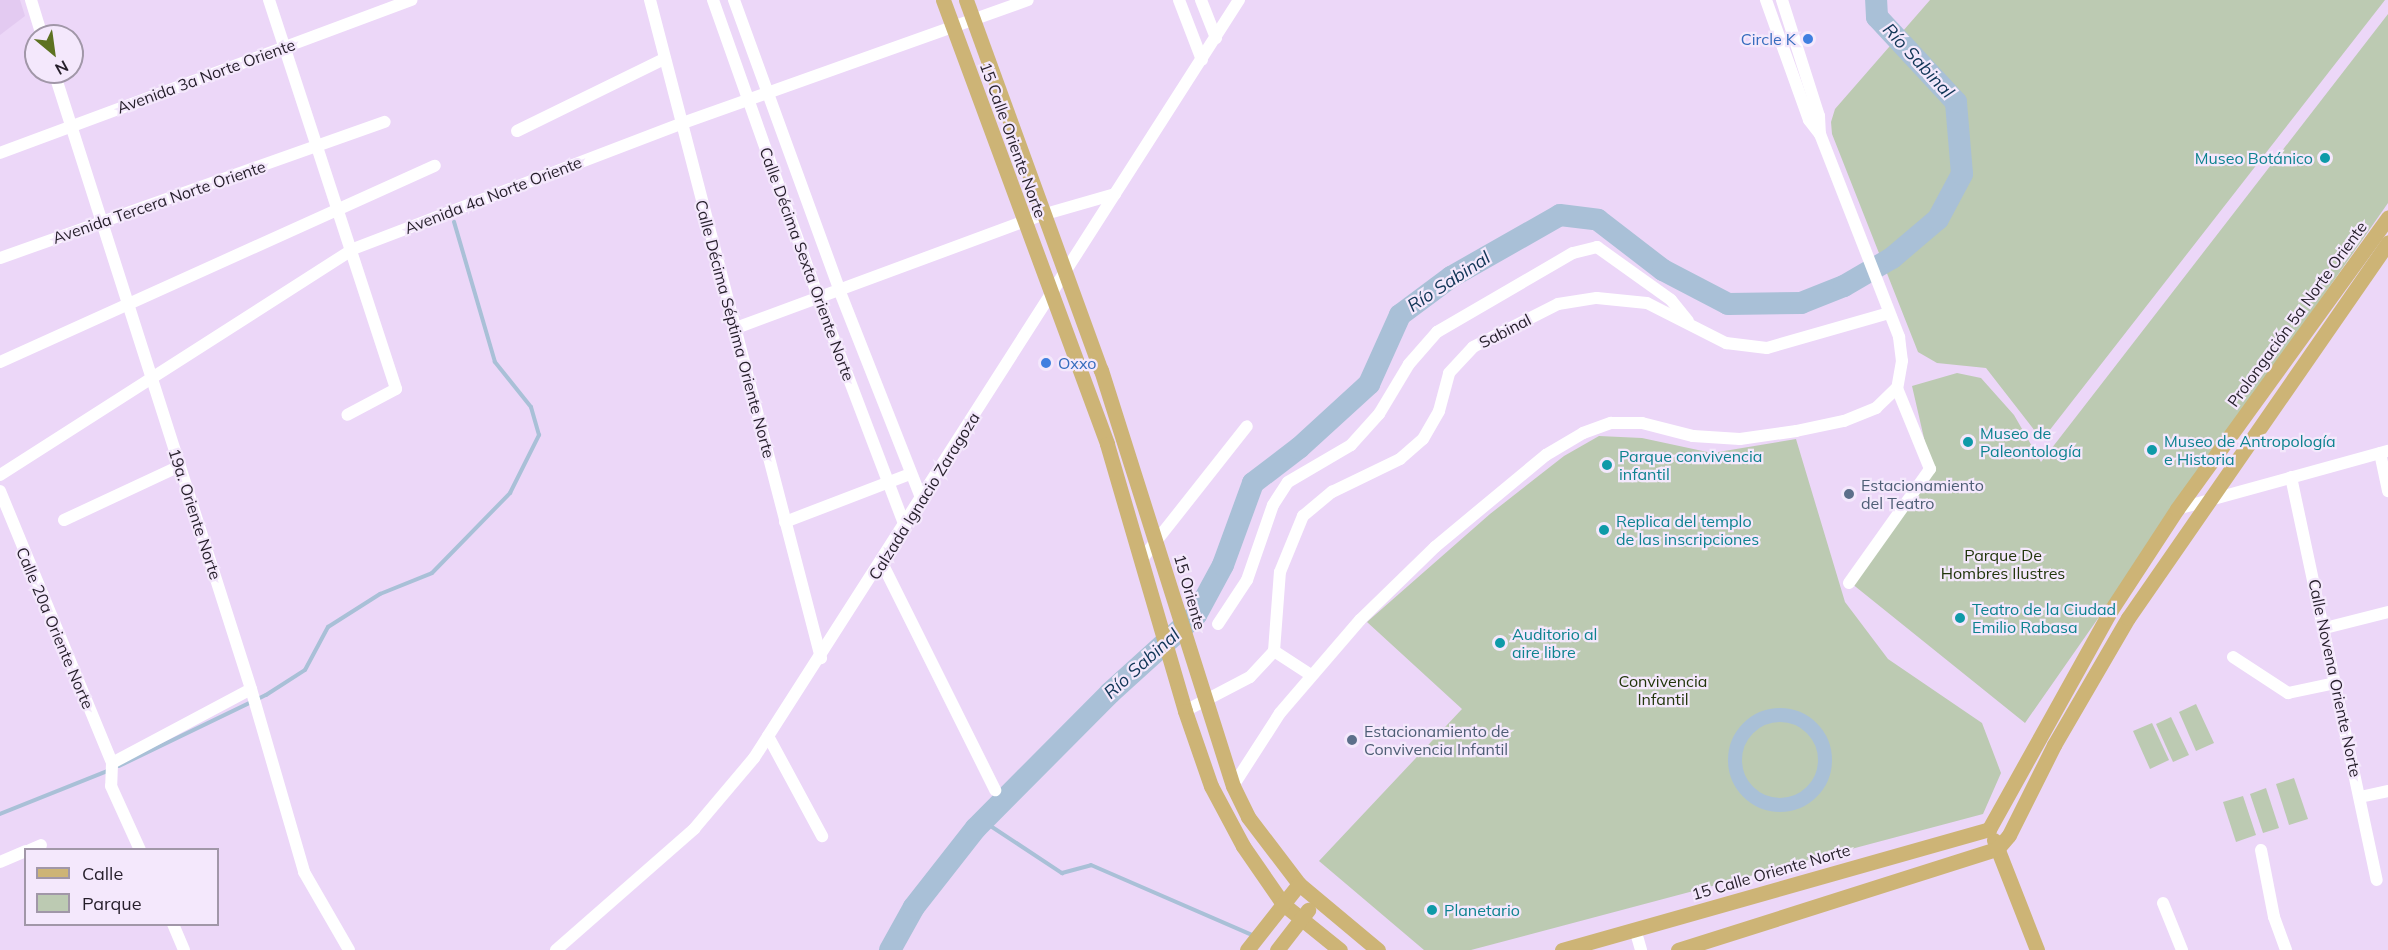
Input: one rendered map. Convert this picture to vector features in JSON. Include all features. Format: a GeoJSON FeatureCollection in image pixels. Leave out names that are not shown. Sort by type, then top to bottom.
{"type":"FeatureCollection","features":[{"type":"Feature","properties":{"kind":"main road","name":"15 Calle Oriente Norte"},"geometry":{"type":"LineString","coordinates":[[943,0],[1023,222],[1053,290]]}},
{"type":"Feature","properties":{"kind":"main road","name":"15 Calle Oriente Norte"},"geometry":{"type":"LineString","coordinates":[[966,0],[1064,274]]}},
{"type":"Feature","properties":{"kind":"main road","name":"Prolongación 5a Norte Oriente"},"geometry":{"type":"LineString","coordinates":[[1989,829],[2110,610],[2177,509],[2388,217]]}},
{"type":"Feature","properties":{"kind":"main road","name":"Prolongación 5a Norte Oriente"},"geometry":{"type":"LineString","coordinates":[[1998,849],[2009,835],[2054,745],[2128,618],[2208,499],[2326,336],[2388,242]]}},
{"type":"Feature","properties":{"kind":"main road","name":"15 Oriente"},"geometry":{"type":"LineString","coordinates":[[1064,274],[1101,370],[1157,542],[1195,675],[1233,786],[1248,817],[1299,885],[1317,901]]}},
{"type":"Feature","properties":{"kind":"main road"},"geometry":{"type":"LineString","coordinates":[[1053,290],[1107,444],[1160,618],[1185,711],[1211,786],[1244,846],[1283,904],[1302,917],[1340,950]]}},
{"type":"Feature","properties":{"kind":"main road"},"geometry":{"type":"LineString","coordinates":[[2110,610],[2128,618]]}},
{"type":"Feature","properties":{"kind":"main road","name":"15 Calle Oriente Norte"},"geometry":{"type":"LineString","coordinates":[[1562,950],[1989,829]]}},
{"type":"Feature","properties":{"kind":"main road"},"geometry":{"type":"LineString","coordinates":[[1989,829],[2037,950]]}},
{"type":"Feature","properties":{"kind":"main road"},"geometry":{"type":"LineString","coordinates":[[1678,950],[1998,849]]}},
{"type":"Feature","properties":{"kind":"main road"},"geometry":{"type":"LineString","coordinates":[[1247,950],[1299,885]]}},
{"type":"Feature","properties":{"kind":"main road"},"geometry":{"type":"LineString","coordinates":[[1280,945],[1317,901],[1378,950]]}},
{"type":"Feature","properties":{"kind":"street"},"geometry":{"type":"LineString","coordinates":[[31,0],[38,24]]}},
{"type":"Feature","properties":{"kind":"street"},"geometry":{"type":"LineString","coordinates":[[269,0],[340,208],[396,388],[347,415]]}},
{"type":"Feature","properties":{"kind":"street","name":"Avenida 3a Norte Oriente"},"geometry":{"type":"LineString","coordinates":[[0,153],[412,0]]}},
{"type":"Feature","properties":{"kind":"street","name":"Calle Décima Séptima Oriente Norte"},"geometry":{"type":"LineString","coordinates":[[650,0],[680,124],[736,328],[821,658]]}},
{"type":"Feature","properties":{"kind":"street","name":"Calle Décima Sexta Oriente Norte"},"geometry":{"type":"LineString","coordinates":[[713,0],[819,300],[905,526]]}},
{"type":"Feature","properties":{"kind":"street","name":"Calle Décima Sexta Oriente Norte"},"geometry":{"type":"LineString","coordinates":[[734,0],[771,94],[840,292],[922,500]]}},
{"type":"Feature","properties":{"kind":"street","name":"Avenida 4a Norte Oriente"},"geometry":{"type":"LineString","coordinates":[[0,475],[152,380],[272,298],[353,249],[680,124],[750,102],[1028,0]]}},
{"type":"Feature","properties":{"kind":"street"},"geometry":{"type":"LineString","coordinates":[[1179,0],[1202,60]]}},
{"type":"Feature","properties":{"kind":"street"},"geometry":{"type":"LineString","coordinates":[[1201,0],[1215,38]]}},
{"type":"Feature","properties":{"kind":"street","name":"Calzada Ignacio Zaragoza"},"geometry":{"type":"LineString","coordinates":[[556,950],[694,829],[768,736],[882,563],[1239,0]]}},
{"type":"Feature","properties":{"kind":"street"},"geometry":{"type":"LineString","coordinates":[[1766,0],[1809,120],[1820,134],[1888,309],[1902,361],[1897,388],[1930,469],[1849,583]]}},
{"type":"Feature","properties":{"kind":"street"},"geometry":{"type":"LineString","coordinates":[[1782,0],[1820,116],[1820,134]]}},
{"type":"Feature","properties":{"kind":"street"},"geometry":{"type":"LineString","coordinates":[[517,131],[664,58]]}},
{"type":"Feature","properties":{"kind":"street","name":"19a. Oriente Norte"},"geometry":{"type":"LineString","coordinates":[[58,84],[253,693],[304,872],[349,950]]}},
{"type":"Feature","properties":{"kind":"street","name":"Avenida Tercera Norte Oriente"},"geometry":{"type":"LineString","coordinates":[[0,258],[385,122]]}},
{"type":"Feature","properties":{"kind":"street"},"geometry":{"type":"LineString","coordinates":[[0,362],[435,166]]}},
{"type":"Feature","properties":{"kind":"street"},"geometry":{"type":"LineString","coordinates":[[736,328],[819,300],[1042,215],[1115,194]]}},
{"type":"Feature","properties":{"kind":"street"},"geometry":{"type":"LineString","coordinates":[[1218,624],[1246,580],[1273,505],[1288,482],[1351,445],[1379,414],[1409,364],[1437,332],[1573,253],[1597,247],[1671,300],[1688,322]]}},
{"type":"Feature","properties":{"kind":"street","name":"Sabinal"},"geometry":{"type":"LineString","coordinates":[[1274,651],[1280,572],[1303,516],[1332,492],[1400,459],[1424,438],[1439,411],[1449,373],[1473,347],[1558,304],[1596,298],[1647,303],[1726,343],[1767,348],[1888,309]]}},
{"type":"Feature","properties":{"kind":"street"},"geometry":{"type":"LineString","coordinates":[[1233,786],[1280,713],[1311,675],[1435,547],[1546,455],[1583,433],[1611,423],[1642,423],[1693,436],[1751,438],[1844,422],[1876,408],[1897,388]]}},
{"type":"Feature","properties":{"kind":"street"},"geometry":{"type":"LineString","coordinates":[[1142,559],[1247,426]]}},
{"type":"Feature","properties":{"kind":"street"},"geometry":{"type":"LineString","coordinates":[[2177,509],[2384,452],[2388,491]]}},
{"type":"Feature","properties":{"kind":"street"},"geometry":{"type":"LineString","coordinates":[[64,520],[180,466]]}},
{"type":"Feature","properties":{"kind":"street"},"geometry":{"type":"LineString","coordinates":[[785,522],[910,474]]}},
{"type":"Feature","properties":{"kind":"street","name":"Calle Novena Oriente Norte"},"geometry":{"type":"LineString","coordinates":[[2292,477],[2377,880]]}},
{"type":"Feature","properties":{"kind":"street","name":"Calle 20a Oriente Norte"},"geometry":{"type":"LineString","coordinates":[[0,491],[110,765],[111,786],[140,848]]}},
{"type":"Feature","properties":{"kind":"street"},"geometry":{"type":"LineString","coordinates":[[882,563],[995,790]]}},
{"type":"Feature","properties":{"kind":"street"},"geometry":{"type":"LineString","coordinates":[[2325,628],[2388,612]]}},
{"type":"Feature","properties":{"kind":"street"},"geometry":{"type":"LineString","coordinates":[[1185,711],[1250,677],[1274,651],[1311,675]]}},
{"type":"Feature","properties":{"kind":"street"},"geometry":{"type":"LineString","coordinates":[[2233,657],[2288,693],[2336,683]]}},
{"type":"Feature","properties":{"kind":"street"},"geometry":{"type":"LineString","coordinates":[[110,765],[253,693]]}},
{"type":"Feature","properties":{"kind":"street"},"geometry":{"type":"LineString","coordinates":[[768,736],[822,836]]}},
{"type":"Feature","properties":{"kind":"street"},"geometry":{"type":"LineString","coordinates":[[2360,797],[2388,791]]}},
{"type":"Feature","properties":{"kind":"street"},"geometry":{"type":"LineString","coordinates":[[2261,850],[2274,917],[2286,950]]}},
{"type":"Feature","properties":{"kind":"street"},"geometry":{"type":"LineString","coordinates":[[0,862],[24,853]]}},
{"type":"Feature","properties":{"kind":"street"},"geometry":{"type":"LineString","coordinates":[[2163,903],[2182,950]]}},
{"type":"Feature","properties":{"kind":"street"},"geometry":{"type":"LineString","coordinates":[[174,926],[184,950]]}},
{"type":"Feature","properties":{"kind":"street"},"geometry":{"type":"LineString","coordinates":[[1635,929],[1641,950]]}},
{"type":"Feature","properties":{"kind":"shaded area"},"geometry":{"type":"Polygon","coordinates":[[[0,0],[20,0],[25,16],[0,35],[0,0]]]}},
{"type":"Feature","properties":{"kind":"green space"},"geometry":{"type":"Polygon","coordinates":[[[1930,0],[2385,0],[2042,440],[1986,368],[1937,363],[1918,352],[1832,134],[1831,122],[1835,109],[1930,0]]]}},
{"type":"Feature","properties":{"kind":"green space","name":"Parque De Hombres Ilustres"},"geometry":{"type":"Polygon","coordinates":[[[2388,14],[2388,203],[2025,723],[1851,583],[1932,473],[1912,386],[1957,373],[1981,378],[2014,415],[2041,462],[2388,14]]]}},
{"type":"Feature","properties":{"kind":"green space","name":"Convivencia Infantil"},"geometry":{"type":"Polygon","coordinates":[[[1599,436],[1642,438],[1712,453],[1796,439],[1845,602],[1888,659],[1982,723],[2001,773],[1983,814],[1471,950],[1424,950],[1319,861],[1462,709],[1367,622],[1490,514],[1564,456],[1599,436]]]}},
{"type":"Feature","properties":{"kind":"green space"},"geometry":{"type":"Polygon","coordinates":[[[2196,704],[2214,743],[2196,751],[2179,712],[2196,704]]]}},
{"type":"Feature","properties":{"kind":"green space"},"geometry":{"type":"Polygon","coordinates":[[[2171,717],[2189,755],[2173,762],[2156,724],[2171,717]]]}},
{"type":"Feature","properties":{"kind":"green space"},"geometry":{"type":"Polygon","coordinates":[[[2152,723],[2169,760],[2150,769],[2133,731],[2152,723]]]}},
{"type":"Feature","properties":{"kind":"green space"},"geometry":{"type":"Polygon","coordinates":[[[2294,778],[2308,819],[2289,825],[2276,784],[2294,778]]]}},
{"type":"Feature","properties":{"kind":"green space"},"geometry":{"type":"Polygon","coordinates":[[[2266,788],[2279,828],[2263,833],[2250,794],[2266,788]]]}},
{"type":"Feature","properties":{"kind":"green space"},"geometry":{"type":"Polygon","coordinates":[[[2243,796],[2256,835],[2236,842],[2223,802],[2243,796]]]}},
{"type":"Feature","properties":{"kind":"waterway","name":"Río Sabinal"},"geometry":{"type":"LineString","coordinates":[[890,950],[914,907],[976,828],[1110,693],[1196,615],[1223,565],[1253,483],[1299,448],[1369,384],[1400,315],[1451,277],[1560,215],[1598,220],[1663,270],[1728,304],[1801,303],[1844,286],[1892,258],[1938,219],[1962,174],[1956,102],[1877,17],[1876,0]]}},
{"type":"Feature","properties":{"kind":"waterway"},"geometry":{"type":"LineString","coordinates":[[119,766],[266,695],[305,670],[328,627],[380,594],[432,573],[510,493],[539,435],[531,407],[495,362],[454,222]]}},
{"type":"Feature","properties":{"kind":"waterway"},"geometry":{"type":"LineString","coordinates":[[1780,715],[1797,719],[1812,728],[1821,743],[1825,760],[1821,777],[1812,792],[1797,801],[1780,805],[1763,801],[1748,792],[1739,777],[1735,760],[1739,743],[1748,728],[1763,719],[1780,715]]}},
{"type":"Feature","properties":{"kind":"waterway"},"geometry":{"type":"LineString","coordinates":[[0,814],[110,770]]}},
{"type":"Feature","properties":{"kind":"waterway"},"geometry":{"type":"LineString","coordinates":[[983,821],[1062,873],[1091,865],[1252,935]]}},
{"type":"Feature","properties":{"kind":"place","name":"Circle K"},"geometry":{"type":"Point","coordinates":[1808,39]}},
{"type":"Feature","properties":{"kind":"place","name":"Museo Botánico"},"geometry":{"type":"Point","coordinates":[2325,158]}},
{"type":"Feature","properties":{"kind":"place","name":"Oxxo"},"geometry":{"type":"Point","coordinates":[1046,363]}},
{"type":"Feature","properties":{"kind":"place","name":"Museo de Paleontología"},"geometry":{"type":"Point","coordinates":[1968,442]}},
{"type":"Feature","properties":{"kind":"place","name":"Museo de Antropología e Historia"},"geometry":{"type":"Point","coordinates":[2152,450]}},
{"type":"Feature","properties":{"kind":"place","name":"Parque convivencia infantil"},"geometry":{"type":"Point","coordinates":[1607,465]}},
{"type":"Feature","properties":{"kind":"place","name":"Estacionamiento del Teatro"},"geometry":{"type":"Point","coordinates":[1849,494]}},
{"type":"Feature","properties":{"kind":"place","name":"Replica del templo de las inscripciones"},"geometry":{"type":"Point","coordinates":[1604,530]}},
{"type":"Feature","properties":{"kind":"place","name":"Teatro de la Ciudad Emilio Rabasa"},"geometry":{"type":"Point","coordinates":[1960,618]}},
{"type":"Feature","properties":{"kind":"place","name":"Auditorio al aire libre"},"geometry":{"type":"Point","coordinates":[1500,643]}},
{"type":"Feature","properties":{"kind":"place","name":"Estacionamiento de Convivencia Infantil"},"geometry":{"type":"Point","coordinates":[1352,740]}},
{"type":"Feature","properties":{"kind":"place","name":"Planetario"},"geometry":{"type":"Point","coordinates":[1432,910]}}]}
